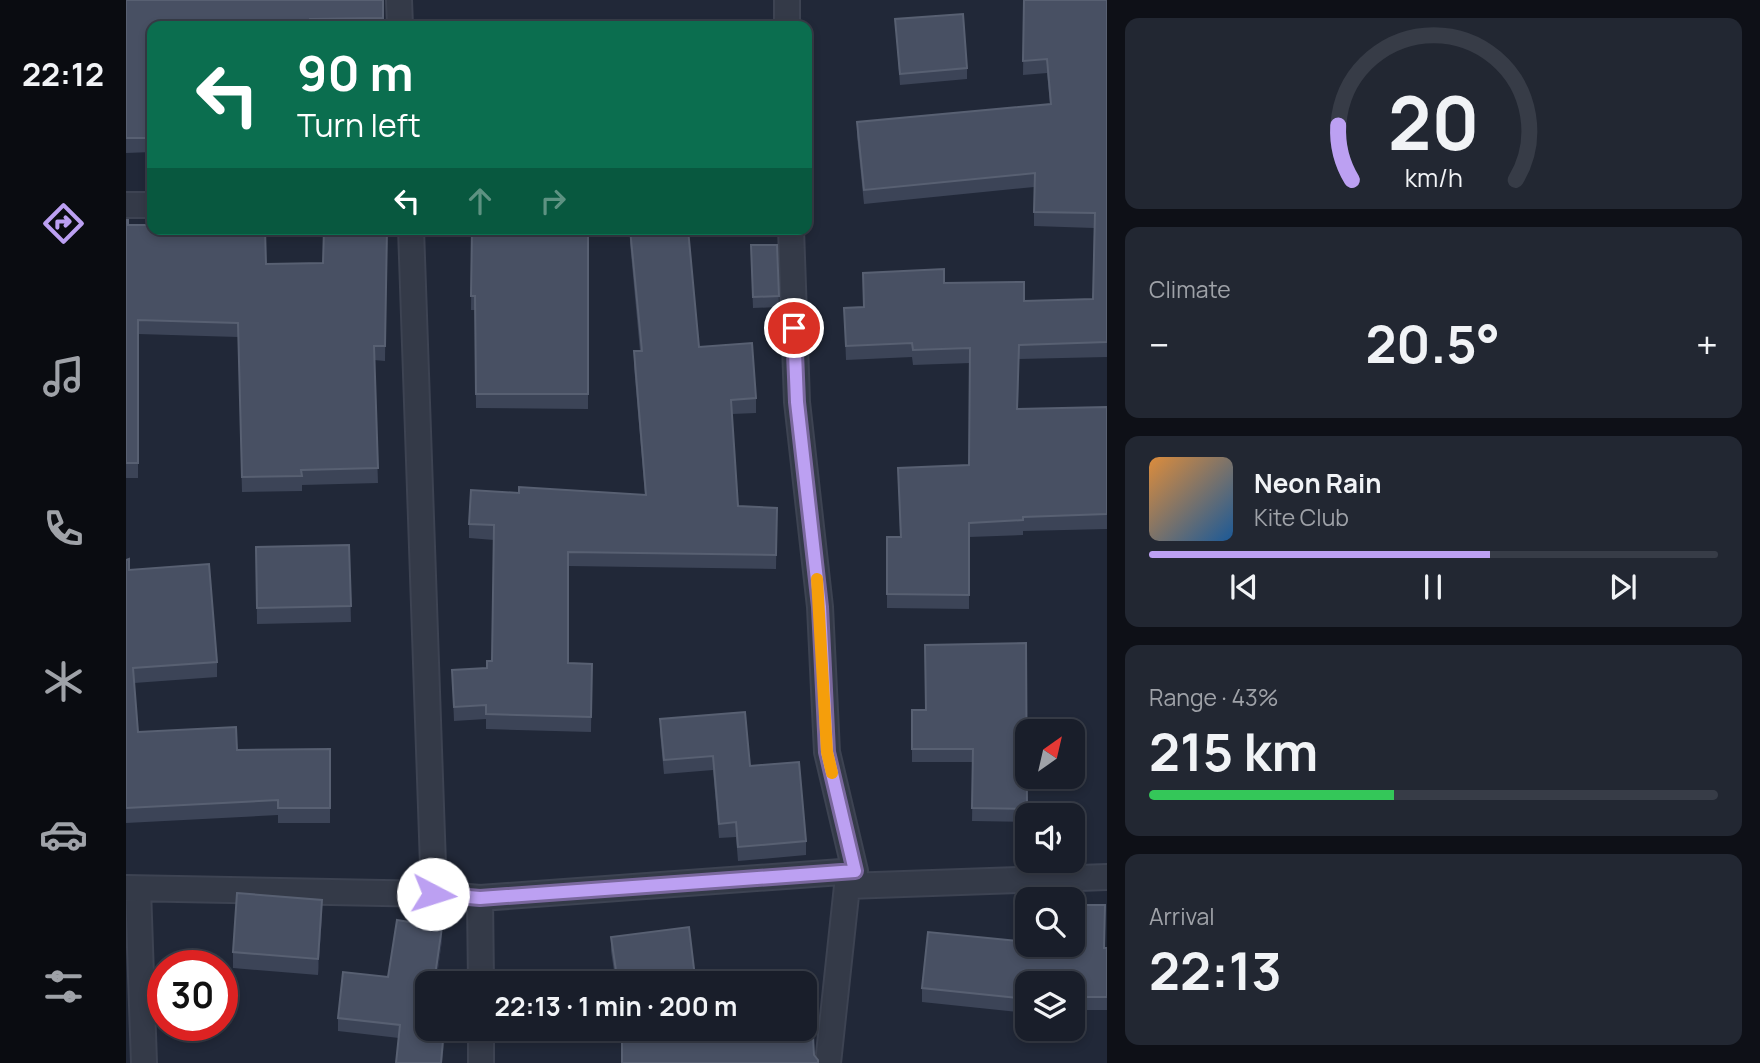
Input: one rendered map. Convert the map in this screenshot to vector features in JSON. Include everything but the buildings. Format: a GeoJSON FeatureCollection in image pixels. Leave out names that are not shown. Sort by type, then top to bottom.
{"type":"FeatureCollection","features":[{"type":"Feature","properties":{"kind":"street"},"geometry":{"type":"LineString","coordinates":[[399,0],[400,21]]}},
{"type":"Feature","properties":{"kind":"street"},"geometry":{"type":"LineString","coordinates":[[787,0],[787,21]]}},
{"type":"Feature","properties":{"kind":"street"},"geometry":{"type":"LineString","coordinates":[[126,205],[147,205]]}},
{"type":"Feature","properties":{"kind":"street"},"geometry":{"type":"LineString","coordinates":[[411,235],[433,894]]}},
{"type":"Feature","properties":{"kind":"street"},"geometry":{"type":"LineString","coordinates":[[791,235],[797,402],[820,607],[827,752],[851,878],[828,1063]]}},
{"type":"Feature","properties":{"kind":"street"},"geometry":{"type":"LineString","coordinates":[[144,1063],[132,889],[433,894],[480,898],[851,878],[1107,877]]}},
{"type":"Feature","properties":{"kind":"street"},"geometry":{"type":"LineString","coordinates":[[480,898],[481,971]]}},
{"type":"Feature","properties":{"kind":"street"},"geometry":{"type":"LineString","coordinates":[[481,1041],[481,1063]]}},
{"type":"Feature","properties":{"kind":"slow traffic"},"geometry":{"type":"LineString","coordinates":[[817,579],[827,752],[832,773]]}},
{"type":"Feature","properties":{"kind":"route"},"geometry":{"type":"LineString","coordinates":[[433,894],[480,898],[855,871],[827,752],[820,607],[797,402],[794,328]]}}]}
